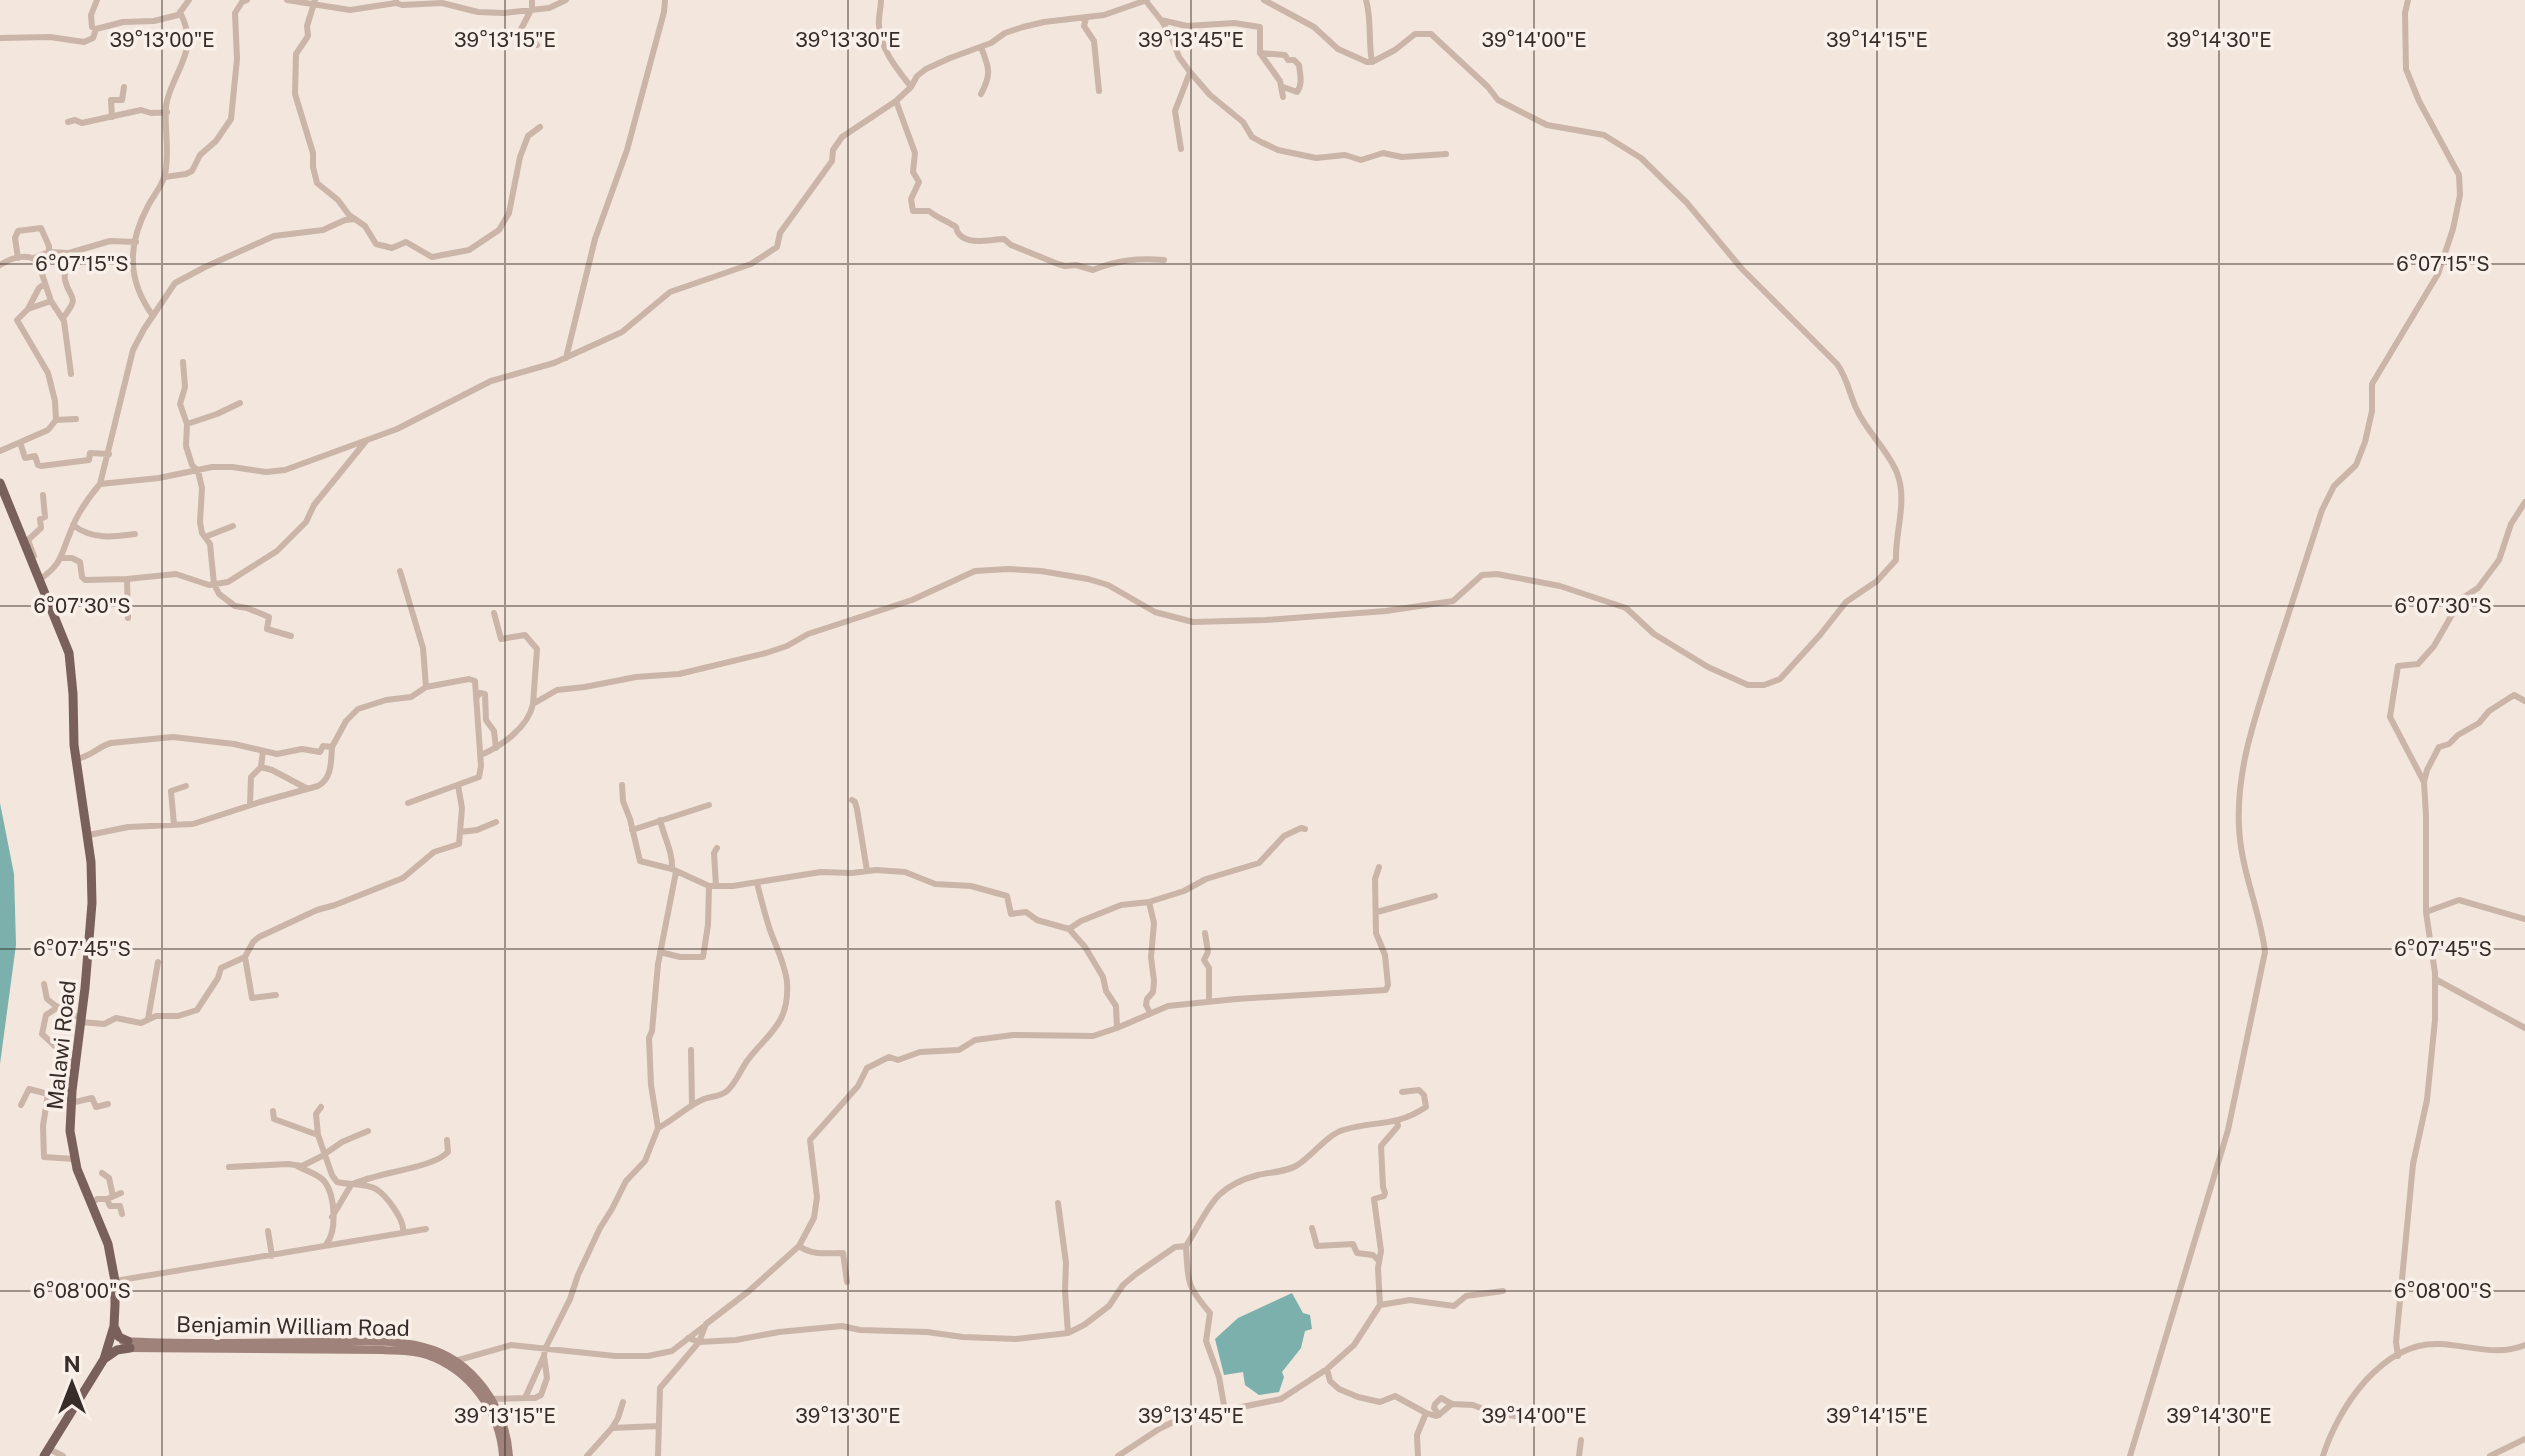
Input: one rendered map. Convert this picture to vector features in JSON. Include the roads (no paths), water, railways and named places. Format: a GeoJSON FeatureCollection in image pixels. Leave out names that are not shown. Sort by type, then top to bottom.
{"type":"FeatureCollection","features":[{"type":"Feature","properties":{"kind":"main road","name":"Malawi Road"},"geometry":{"type":"LineString","coordinates":[[0,483],[69,653],[76,759],[89,835],[92,903],[70,1131],[74,1159],[108,1244],[115,1281],[114,1326],[104,1359],[46,1452]]}},
{"type":"Feature","properties":{"kind":"main road"},"geometry":{"type":"LineString","coordinates":[[104,1359],[129,1345],[119,1337],[114,1326]]}},
{"type":"Feature","properties":{"kind":"main road","name":"Benjamin William Road"},"geometry":{"type":"LineString","coordinates":[[129,1345],[381,1342],[425,1347],[455,1361],[474,1375],[504,1426],[509,1456]]}},
{"type":"Feature","properties":{"kind":"main road","name":"Benjamin William Road"},"geometry":{"type":"LineString","coordinates":[[109,1344],[383,1350],[425,1354],[453,1367],[488,1400],[503,1456]]}},
{"type":"Feature","properties":{"kind":"street"},"geometry":{"type":"LineString","coordinates":[[96,29],[92,27],[91,15],[97,0]]}},
{"type":"Feature","properties":{"kind":"street"},"geometry":{"type":"LineString","coordinates":[[96,29],[178,15],[189,0]]}},
{"type":"Feature","properties":{"kind":"street"},"geometry":{"type":"LineString","coordinates":[[287,0],[350,10],[396,2],[402,5],[442,3],[493,13],[532,4],[549,8],[566,0]]}},
{"type":"Feature","properties":{"kind":"street"},"geometry":{"type":"LineString","coordinates":[[566,358],[595,239],[627,150],[665,0]]}},
{"type":"Feature","properties":{"kind":"street"},"geometry":{"type":"LineString","coordinates":[[881,0],[878,23],[882,43],[887,55],[911,87]]}},
{"type":"Feature","properties":{"kind":"street"},"geometry":{"type":"LineString","coordinates":[[100,484],[159,478],[212,467],[266,472],[285,470],[397,429],[491,381],[542,368],[622,332],[670,292],[751,264],[777,247],[780,233],[832,161],[833,150],[842,137],[896,101],[926,69],[981,47],[1005,33],[1037,23],[1104,15],[1146,0],[1190,72],[1210,95],[1243,122],[1252,137],[1278,150],[1316,158],[1345,155],[1361,160],[1385,153],[1402,157],[1446,154]]}},
{"type":"Feature","properties":{"kind":"street"},"geometry":{"type":"LineString","coordinates":[[533,704],[557,690],[636,677],[679,674],[766,653],[808,634],[912,600],[975,571],[1008,569],[1088,579],[1108,585],[1155,612],[1193,622],[1386,611],[1453,601],[1482,575],[1497,574],[1560,586],[1626,608],[1654,634],[1708,667],[1748,685],[1764,685],[1780,679],[1846,602],[1877,581],[1896,560],[1896,540],[1902,512],[1898,475],[1858,412],[1847,377],[1742,269],[1687,203],[1641,158],[1604,135],[1547,125],[1498,100],[1462,61],[1431,34],[1415,34],[1395,50],[1372,62],[1338,49],[1314,27],[1264,0]]}},
{"type":"Feature","properties":{"kind":"street"},"geometry":{"type":"LineString","coordinates":[[1366,0],[1371,15],[1369,45],[1372,62]]}},
{"type":"Feature","properties":{"kind":"street"},"geometry":{"type":"LineString","coordinates":[[2130,1456],[2228,1130],[2265,952],[2262,926],[2243,867],[2239,828],[2239,783],[2251,730],[2322,510],[2334,486],[2356,465],[2372,411],[2372,384],[2438,274],[2460,195],[2459,175],[2419,101],[2406,69],[2405,13],[2408,0]]}},
{"type":"Feature","properties":{"kind":"street"},"geometry":{"type":"LineString","coordinates":[[165,177],[192,171],[200,155],[216,141],[231,119],[237,59],[235,13],[244,1]]}},
{"type":"Feature","properties":{"kind":"street"},"geometry":{"type":"LineString","coordinates":[[313,3],[307,26],[308,36],[296,54],[295,94],[313,153],[317,183],[365,226],[373,240],[382,246],[392,248],[406,242],[432,257],[469,250],[499,230],[509,213],[520,157],[528,136],[540,127]]}},
{"type":"Feature","properties":{"kind":"street"},"geometry":{"type":"LineString","coordinates":[[532,4],[520,31],[537,45]]}},
{"type":"Feature","properties":{"kind":"street"},"geometry":{"type":"LineString","coordinates":[[153,316],[132,273],[136,242],[146,209],[165,177],[168,143],[166,105],[188,42],[180,12]]}},
{"type":"Feature","properties":{"kind":"street"},"geometry":{"type":"LineString","coordinates":[[1086,18],[1084,26],[1094,41],[1099,91]]}},
{"type":"Feature","properties":{"kind":"street"},"geometry":{"type":"LineString","coordinates":[[1161,20],[1187,26],[1234,23],[1260,27],[1260,53],[1283,87],[1283,97]]}},
{"type":"Feature","properties":{"kind":"street"},"geometry":{"type":"LineString","coordinates":[[0,38],[50,37],[84,42],[93,38],[96,29]]}},
{"type":"Feature","properties":{"kind":"street"},"geometry":{"type":"LineString","coordinates":[[981,47],[988,64],[989,80],[981,94]]}},
{"type":"Feature","properties":{"kind":"street"},"geometry":{"type":"LineString","coordinates":[[1260,53],[1285,55],[1299,65],[1299,90],[1283,87]]}},
{"type":"Feature","properties":{"kind":"street"},"geometry":{"type":"LineString","coordinates":[[1181,149],[1175,111],[1190,72]]}},
{"type":"Feature","properties":{"kind":"street"},"geometry":{"type":"LineString","coordinates":[[112,117],[111,100],[122,100],[124,87]]}},
{"type":"Feature","properties":{"kind":"street"},"geometry":{"type":"LineString","coordinates":[[896,101],[915,153],[913,172],[919,182],[911,199],[913,211],[929,211],[937,219],[952,224],[958,234],[967,240],[1004,239],[1011,245],[1065,266],[1076,265],[1093,270],[1107,262],[1164,260]]}},
{"type":"Feature","properties":{"kind":"street"},"geometry":{"type":"LineString","coordinates":[[68,122],[75,120],[82,123],[141,110],[167,112]]}},
{"type":"Feature","properties":{"kind":"street"},"geometry":{"type":"LineString","coordinates":[[43,495],[45,517],[40,519],[41,531],[28,540],[41,578],[53,570],[62,558],[73,525],[100,484],[133,350],[175,283],[274,236],[323,230],[355,219]]}},
{"type":"Feature","properties":{"kind":"street"},"geometry":{"type":"LineString","coordinates":[[18,258],[15,238],[18,231],[41,228],[49,252]]}},
{"type":"Feature","properties":{"kind":"street"},"geometry":{"type":"LineString","coordinates":[[0,265],[18,258],[34,258],[49,252],[69,253],[110,241],[136,242]]}},
{"type":"Feature","properties":{"kind":"street"},"geometry":{"type":"LineString","coordinates":[[63,318],[73,300],[65,279],[69,253]]}},
{"type":"Feature","properties":{"kind":"street"},"geometry":{"type":"LineString","coordinates":[[34,258],[51,301],[63,318],[71,374]]}},
{"type":"Feature","properties":{"kind":"street"},"geometry":{"type":"LineString","coordinates":[[0,451],[48,430],[56,420],[48,373],[17,320],[45,283]]}},
{"type":"Feature","properties":{"kind":"street"},"geometry":{"type":"LineString","coordinates":[[28,309],[51,301]]}},
{"type":"Feature","properties":{"kind":"street"},"geometry":{"type":"LineString","coordinates":[[183,362],[185,387],[180,404],[187,424],[186,446],[202,488],[200,522],[210,544],[214,584],[219,594],[235,606],[269,617],[267,629],[291,636]]}},
{"type":"Feature","properties":{"kind":"street"},"geometry":{"type":"LineString","coordinates":[[187,424],[240,403]]}},
{"type":"Feature","properties":{"kind":"street"},"geometry":{"type":"LineString","coordinates":[[56,420],[76,419]]}},
{"type":"Feature","properties":{"kind":"street"},"geometry":{"type":"LineString","coordinates":[[62,558],[80,562],[85,580],[176,574],[209,585],[228,582],[287,541],[306,522],[314,505],[367,440]]}},
{"type":"Feature","properties":{"kind":"street"},"geometry":{"type":"LineString","coordinates":[[20,442],[25,458],[35,456],[41,466],[89,460],[90,453],[109,454]]}},
{"type":"Feature","properties":{"kind":"street"},"geometry":{"type":"LineString","coordinates":[[2424,782],[2390,717],[2398,666],[2418,664],[2434,646],[2461,599],[2478,588],[2499,560],[2511,524],[2525,502]]}},
{"type":"Feature","properties":{"kind":"street"},"geometry":{"type":"LineString","coordinates":[[73,525],[93,535],[135,534]]}},
{"type":"Feature","properties":{"kind":"street"},"geometry":{"type":"LineString","coordinates":[[205,537],[233,526]]}},
{"type":"Feature","properties":{"kind":"street"},"geometry":{"type":"LineString","coordinates":[[400,571],[423,648],[426,687]]}},
{"type":"Feature","properties":{"kind":"street"},"geometry":{"type":"LineString","coordinates":[[127,579],[128,618]]}},
{"type":"Feature","properties":{"kind":"street"},"geometry":{"type":"LineString","coordinates":[[481,755],[496,748],[531,714],[533,704],[537,649],[525,635],[501,639],[494,613]]}},
{"type":"Feature","properties":{"kind":"street"},"geometry":{"type":"LineString","coordinates":[[89,835],[128,827],[193,824],[318,786],[325,782],[330,771],[332,747],[346,721],[358,709],[386,700],[411,697],[426,687],[472,679],[477,697],[481,755],[479,777],[408,803]]}},
{"type":"Feature","properties":{"kind":"street"},"geometry":{"type":"LineString","coordinates":[[477,697],[480,693],[485,694],[486,720],[494,731],[496,748]]}},
{"type":"Feature","properties":{"kind":"street"},"geometry":{"type":"LineString","coordinates":[[2398,1356],[2396,1342],[2400,1287],[2413,1164],[2427,1100],[2435,1020],[2435,979],[2426,912],[2424,782],[2439,747],[2449,744],[2514,695],[2525,701]]}},
{"type":"Feature","properties":{"kind":"street"},"geometry":{"type":"LineString","coordinates":[[76,759],[88,757],[103,745],[111,743],[173,737],[234,744],[277,754],[305,749],[320,752],[323,746],[332,747]]}},
{"type":"Feature","properties":{"kind":"street"},"geometry":{"type":"LineString","coordinates":[[250,805],[251,777],[261,767],[263,751]]}},
{"type":"Feature","properties":{"kind":"street"},"geometry":{"type":"LineString","coordinates":[[261,767],[306,788]]}},
{"type":"Feature","properties":{"kind":"street"},"geometry":{"type":"LineString","coordinates":[[44,984],[47,999],[65,1013],[104,1024],[116,1018],[138,1023],[156,1016],[178,1016],[197,1010],[221,968],[245,957],[253,942],[267,932],[403,878],[434,852],[459,844],[462,808],[458,785]]}},
{"type":"Feature","properties":{"kind":"street"},"geometry":{"type":"LineString","coordinates":[[622,785],[623,801],[640,861],[712,886],[757,883],[821,872],[905,872],[935,884],[971,886],[1007,896],[1011,914],[1028,912],[1037,920],[1069,929],[1085,947],[1116,1006],[1117,1028]]}},
{"type":"Feature","properties":{"kind":"street"},"geometry":{"type":"LineString","coordinates":[[174,825],[171,791],[186,786]]}},
{"type":"Feature","properties":{"kind":"street"},"geometry":{"type":"LineString","coordinates":[[852,800],[857,809],[867,871]]}},
{"type":"Feature","properties":{"kind":"street"},"geometry":{"type":"LineString","coordinates":[[632,830],[709,805]]}},
{"type":"Feature","properties":{"kind":"street"},"geometry":{"type":"LineString","coordinates":[[525,1398],[600,1228],[626,1181],[645,1161],[658,1128],[649,1048],[660,952],[674,871],[671,851],[665,842],[660,820]]}},
{"type":"Feature","properties":{"kind":"street"},"geometry":{"type":"LineString","coordinates":[[460,832],[477,830],[496,822]]}},
{"type":"Feature","properties":{"kind":"street"},"geometry":{"type":"LineString","coordinates":[[1069,929],[1121,905],[1149,902],[1184,891],[1206,879],[1259,863],[1284,836],[1305,829]]}},
{"type":"Feature","properties":{"kind":"street"},"geometry":{"type":"LineString","coordinates":[[660,952],[680,957],[703,957],[717,848]]}},
{"type":"Feature","properties":{"kind":"street"},"geometry":{"type":"LineString","coordinates":[[658,1456],[660,1388],[703,1327],[799,1246],[814,1218],[817,1197],[810,1140],[858,1086],[872,1064],[889,1057],[904,1059],[920,1052],[959,1050],[975,1040],[1013,1035],[1093,1036],[1168,1006],[1386,990],[1385,955],[1376,933],[1375,879],[1379,867]]}},
{"type":"Feature","properties":{"kind":"street"},"geometry":{"type":"LineString","coordinates":[[658,1128],[692,1105],[729,1090],[752,1056],[776,1031],[785,1006],[786,972],[769,929],[757,883]]}},
{"type":"Feature","properties":{"kind":"street"},"geometry":{"type":"LineString","coordinates":[[1377,912],[1435,896]]}},
{"type":"Feature","properties":{"kind":"street"},"geometry":{"type":"LineString","coordinates":[[2426,912],[2459,900],[2525,919]]}},
{"type":"Feature","properties":{"kind":"street"},"geometry":{"type":"LineString","coordinates":[[1149,902],[1154,923],[1151,957],[1153,992],[1146,1005],[1150,1013]]}},
{"type":"Feature","properties":{"kind":"street"},"geometry":{"type":"LineString","coordinates":[[1205,933],[1208,952],[1204,960],[1209,968],[1209,1001]]}},
{"type":"Feature","properties":{"kind":"street"},"geometry":{"type":"LineString","coordinates":[[245,957],[252,998],[276,995]]}},
{"type":"Feature","properties":{"kind":"street"},"geometry":{"type":"LineString","coordinates":[[148,1019],[158,962]]}},
{"type":"Feature","properties":{"kind":"street"},"geometry":{"type":"LineString","coordinates":[[2435,979],[2525,1028]]}},
{"type":"Feature","properties":{"kind":"street"},"geometry":{"type":"LineString","coordinates":[[58,1007],[46,1015],[42,1034],[68,1055],[69,1065],[58,1065]]}},
{"type":"Feature","properties":{"kind":"street"},"geometry":{"type":"LineString","coordinates":[[691,1050],[692,1105]]}},
{"type":"Feature","properties":{"kind":"street"},"geometry":{"type":"LineString","coordinates":[[21,1105],[29,1089],[48,1094],[43,1126],[44,1157],[74,1159]]}},
{"type":"Feature","properties":{"kind":"street"},"geometry":{"type":"LineString","coordinates":[[1225,1411],[1219,1377],[1206,1341],[1210,1313],[1194,1296],[1189,1282],[1186,1246],[1210,1204],[1231,1184],[1292,1168],[1339,1131],[1397,1121],[1423,1109],[1427,1102],[1419,1090],[1402,1092]]}},
{"type":"Feature","properties":{"kind":"street"},"geometry":{"type":"LineString","coordinates":[[71,1103],[92,1098],[96,1107],[108,1104]]}},
{"type":"Feature","properties":{"kind":"street"},"geometry":{"type":"LineString","coordinates":[[321,1107],[316,1114],[318,1135],[334,1179],[378,1190],[402,1218],[403,1232]]}},
{"type":"Feature","properties":{"kind":"street"},"geometry":{"type":"LineString","coordinates":[[273,1111],[274,1119],[318,1135]]}},
{"type":"Feature","properties":{"kind":"street"},"geometry":{"type":"LineString","coordinates":[[1118,1456],[1177,1420],[1281,1399],[1327,1369],[1354,1345],[1380,1305],[1378,1260],[1381,1251],[1374,1199],[1385,1193],[1381,1146],[1398,1126],[1397,1121]]}},
{"type":"Feature","properties":{"kind":"street"},"geometry":{"type":"LineString","coordinates":[[297,1166],[307,1164],[342,1142],[368,1131]]}},
{"type":"Feature","properties":{"kind":"street"},"geometry":{"type":"LineString","coordinates":[[332,1217],[351,1185],[437,1160],[448,1152],[447,1140]]}},
{"type":"Feature","properties":{"kind":"street"},"geometry":{"type":"LineString","coordinates":[[229,1167],[288,1164],[324,1180],[331,1199],[332,1217],[332,1234],[326,1245]]}},
{"type":"Feature","properties":{"kind":"street"},"geometry":{"type":"LineString","coordinates":[[102,1173],[109,1178],[110,1206],[120,1206],[122,1214]]}},
{"type":"Feature","properties":{"kind":"street"},"geometry":{"type":"LineString","coordinates":[[91,1204],[97,1199],[121,1193]]}},
{"type":"Feature","properties":{"kind":"street"},"geometry":{"type":"LineString","coordinates":[[1058,1203],[1066,1263],[1068,1333]]}},
{"type":"Feature","properties":{"kind":"street"},"geometry":{"type":"LineString","coordinates":[[1312,1228],[1317,1246],[1351,1243],[1357,1253],[1373,1255],[1378,1260]]}},
{"type":"Feature","properties":{"kind":"street"},"geometry":{"type":"LineString","coordinates":[[115,1281],[426,1229]]}},
{"type":"Feature","properties":{"kind":"street"},"geometry":{"type":"LineString","coordinates":[[268,1231],[272,1256]]}},
{"type":"Feature","properties":{"kind":"street"},"geometry":{"type":"LineString","coordinates":[[799,1246],[828,1255],[843,1253],[847,1282]]}},
{"type":"Feature","properties":{"kind":"street"},"geometry":{"type":"LineString","coordinates":[[455,1361],[511,1345],[545,1353],[648,1356],[672,1351],[696,1337],[736,1340],[842,1326],[860,1330],[1016,1339],[1068,1333],[1109,1306],[1123,1285],[1136,1274],[1175,1247],[1186,1246]]}},
{"type":"Feature","properties":{"kind":"street"},"geometry":{"type":"LineString","coordinates":[[1380,1305],[1410,1300],[1454,1306],[1472,1294],[1503,1291]]}},
{"type":"Feature","properties":{"kind":"street"},"geometry":{"type":"LineString","coordinates":[[2323,1456],[2341,1411],[2378,1367],[2398,1356],[2418,1346],[2439,1344],[2482,1350],[2516,1349],[2525,1345]]}},
{"type":"Feature","properties":{"kind":"street"},"geometry":{"type":"LineString","coordinates":[[488,1400],[535,1398],[541,1395],[547,1378],[545,1353]]}},
{"type":"Feature","properties":{"kind":"street"},"geometry":{"type":"LineString","coordinates":[[1327,1369],[1330,1381],[1339,1389],[1358,1397],[1380,1402],[1395,1396],[1433,1417],[1452,1404]]}},
{"type":"Feature","properties":{"kind":"street"},"geometry":{"type":"LineString","coordinates":[[1439,1415],[1434,1408],[1441,1398],[1452,1404],[1473,1405],[1515,1416]]}},
{"type":"Feature","properties":{"kind":"street"},"geometry":{"type":"LineString","coordinates":[[587,1456],[612,1428],[623,1402]]}},
{"type":"Feature","properties":{"kind":"street"},"geometry":{"type":"LineString","coordinates":[[1418,1456],[1417,1435],[1426,1413]]}},
{"type":"Feature","properties":{"kind":"street"},"geometry":{"type":"LineString","coordinates":[[612,1428],[659,1426]]}},
{"type":"Feature","properties":{"kind":"street"},"geometry":{"type":"LineString","coordinates":[[2490,1456],[2525,1439]]}},
{"type":"Feature","properties":{"kind":"street"},"geometry":{"type":"LineString","coordinates":[[1579,1456],[1581,1440]]}},
{"type":"Feature","properties":{"kind":"street"},"geometry":{"type":"LineString","coordinates":[[46,1452],[63,1456]]}},
{"type":"Feature","properties":{"kind":"water"},"geometry":{"type":"Polygon","coordinates":[[[0,803],[14,874],[16,945],[0,1064],[0,803]]]}},
{"type":"Feature","properties":{"kind":"water"},"geometry":{"type":"Polygon","coordinates":[[[1292,1293],[1303,1313],[1310,1315],[1312,1329],[1305,1331],[1301,1348],[1282,1372],[1284,1377],[1279,1392],[1259,1395],[1245,1385],[1243,1372],[1224,1375],[1215,1339],[1238,1318],[1292,1293]]]}}]}
